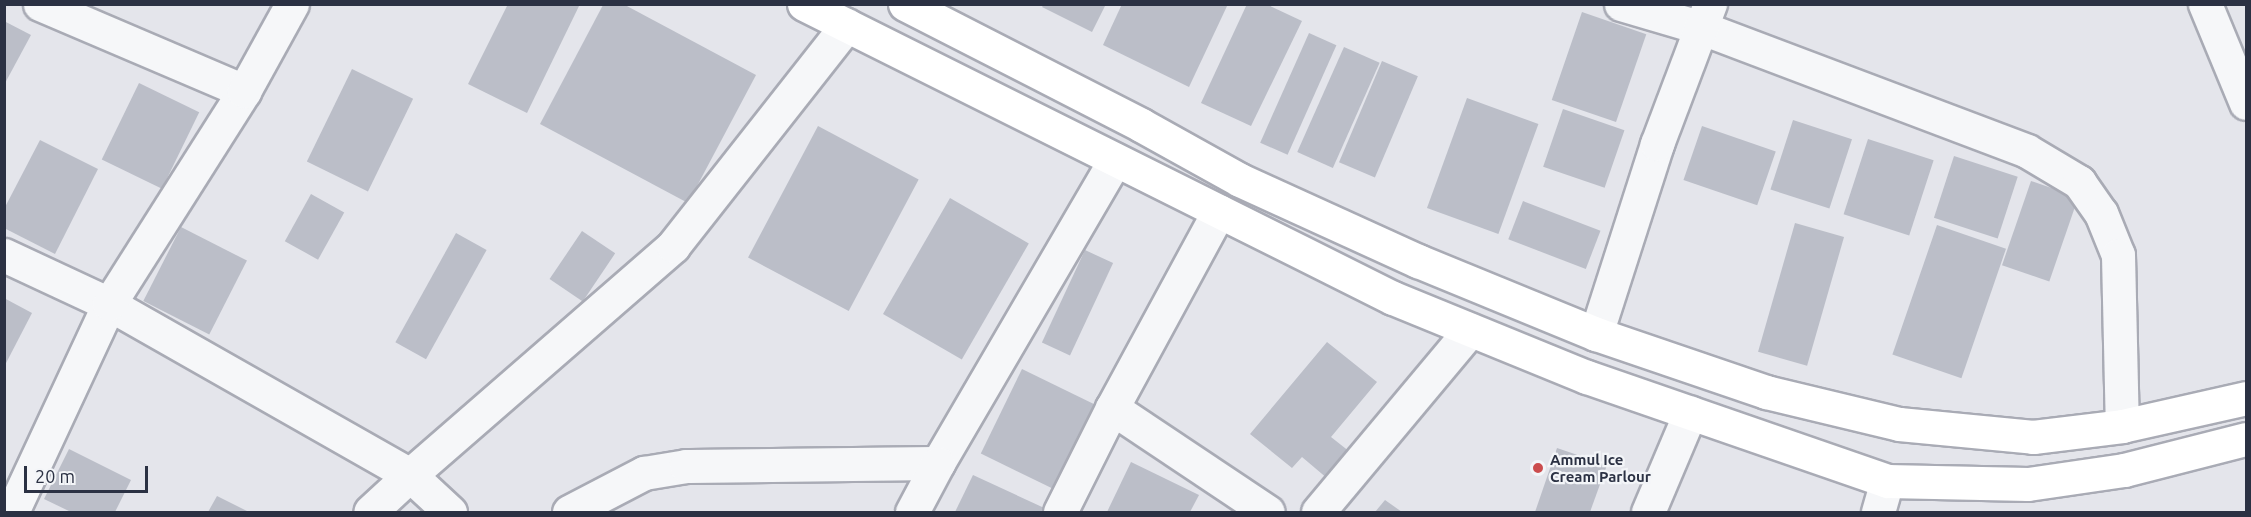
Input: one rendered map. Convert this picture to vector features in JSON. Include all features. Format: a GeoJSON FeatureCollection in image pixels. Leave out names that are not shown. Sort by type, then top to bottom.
{"type":"FeatureCollection","features":[{"type":"Feature","properties":{"kind":"highway"},"geometry":{"type":"LineString","coordinates":[[804,4],[1393,298],[1587,377],[1887,481],[2028,484],[2124,470],[2247,439]]}},
{"type":"Feature","properties":{"kind":"highway"},"geometry":{"type":"LineString","coordinates":[[905,4],[1141,125],[1240,180],[1418,261],[1596,334],[1766,392],[1899,424],[2033,437],[2122,426],[2247,398]]}},
{"type":"Feature","properties":{"kind":"street"},"geometry":{"type":"LineString","coordinates":[[40,4],[96,18],[244,91]]}},
{"type":"Feature","properties":{"kind":"street"},"geometry":{"type":"LineString","coordinates":[[24,508],[109,304],[244,91],[292,4]]}},
{"type":"Feature","properties":{"kind":"street"},"geometry":{"type":"LineString","coordinates":[[1621,4],[1706,16],[2027,151],[2079,183],[2101,213],[2118,255],[2122,426]]}},
{"type":"Feature","properties":{"kind":"street"},"geometry":{"type":"LineString","coordinates":[[2205,4],[2247,103]]}},
{"type":"Feature","properties":{"kind":"street"},"geometry":{"type":"LineString","coordinates":[[1596,334],[1658,144],[1706,16]]}},
{"type":"Feature","properties":{"kind":"street"},"geometry":{"type":"LineString","coordinates":[[370,513],[410,475],[673,246],[848,25]]}},
{"type":"Feature","properties":{"kind":"street"},"geometry":{"type":"LineString","coordinates":[[912,513],[938,462],[1115,160]]}},
{"type":"Feature","properties":{"kind":"street"},"geometry":{"type":"LineString","coordinates":[[1060,513],[1112,408],[1219,211]]}},
{"type":"Feature","properties":{"kind":"street"},"geometry":{"type":"LineString","coordinates":[[4,255],[109,304],[410,475],[450,513]]}},
{"type":"Feature","properties":{"kind":"street"},"geometry":{"type":"LineString","coordinates":[[1318,513],[1470,330]]}},
{"type":"Feature","properties":{"kind":"street"},"geometry":{"type":"LineString","coordinates":[[1112,408],[1268,513]]}},
{"type":"Feature","properties":{"kind":"street"},"geometry":{"type":"LineString","coordinates":[[1648,513],[1690,413]]}},
{"type":"Feature","properties":{"kind":"street"},"geometry":{"type":"LineString","coordinates":[[569,513],[644,473],[686,466],[938,462]]}},
{"type":"Feature","properties":{"kind":"street"},"geometry":{"type":"LineString","coordinates":[[1878,513],[1887,481]]}},
{"type":"Feature","properties":{"kind":"building"},"geometry":{"type":"Polygon","coordinates":[[[508,4],[580,4],[527,113],[468,84],[508,4]]]}},
{"type":"Feature","properties":{"kind":"building"},"geometry":{"type":"Polygon","coordinates":[[[1044,4],[1106,4],[1092,32],[1042,7],[1044,4]]]}},
{"type":"Feature","properties":{"kind":"building"},"geometry":{"type":"Polygon","coordinates":[[[1122,4],[1228,4],[1189,87],[1103,45],[1122,4]]]}},
{"type":"Feature","properties":{"kind":"building"},"geometry":{"type":"Polygon","coordinates":[[[1247,4],[1266,4],[1302,21],[1251,126],[1201,103],[1247,4]]]}},
{"type":"Feature","properties":{"kind":"building"},"geometry":{"type":"Polygon","coordinates":[[[603,5],[625,5],[756,75],[688,203],[540,124],[603,5]]]}},
{"type":"Feature","properties":{"kind":"building"},"geometry":{"type":"Polygon","coordinates":[[[1582,12],[1646,34],[1616,122],[1552,100],[1582,12]]]}},
{"type":"Feature","properties":{"kind":"building"},"geometry":{"type":"Polygon","coordinates":[[[4,21],[31,35],[4,85],[4,21]]]}},
{"type":"Feature","properties":{"kind":"building"},"geometry":{"type":"Polygon","coordinates":[[[1309,33],[1336,45],[1288,155],[1260,143],[1309,33]]]}},
{"type":"Feature","properties":{"kind":"building"},"geometry":{"type":"Polygon","coordinates":[[[1344,47],[1380,63],[1333,168],[1297,152],[1344,47]]]}},
{"type":"Feature","properties":{"kind":"building"},"geometry":{"type":"Polygon","coordinates":[[[1382,61],[1418,76],[1375,177],[1339,162],[1382,61]]]}},
{"type":"Feature","properties":{"kind":"building"},"geometry":{"type":"Polygon","coordinates":[[[352,69],[413,99],[368,191],[307,162],[352,69]]]}},
{"type":"Feature","properties":{"kind":"building"},"geometry":{"type":"Polygon","coordinates":[[[139,83],[199,112],[162,189],[102,159],[139,83]]]}},
{"type":"Feature","properties":{"kind":"building"},"geometry":{"type":"Polygon","coordinates":[[[1467,98],[1538,124],[1498,234],[1427,208],[1467,98]]]}},
{"type":"Feature","properties":{"kind":"building"},"geometry":{"type":"Polygon","coordinates":[[[1563,109],[1624,130],[1605,188],[1543,167],[1563,109]]]}},
{"type":"Feature","properties":{"kind":"building"},"geometry":{"type":"Polygon","coordinates":[[[1793,120],[1852,139],[1829,209],[1770,189],[1793,120]]]}},
{"type":"Feature","properties":{"kind":"building"},"geometry":{"type":"Polygon","coordinates":[[[818,126],[919,180],[849,311],[748,258],[818,126]]]}},
{"type":"Feature","properties":{"kind":"building"},"geometry":{"type":"Polygon","coordinates":[[[1702,126],[1776,151],[1757,205],[1683,180],[1702,126]]]}},
{"type":"Feature","properties":{"kind":"building"},"geometry":{"type":"Polygon","coordinates":[[[1868,139],[1934,160],[1909,235],[1844,214],[1868,139]]]}},
{"type":"Feature","properties":{"kind":"building"},"geometry":{"type":"Polygon","coordinates":[[[40,140],[98,169],[55,254],[4,228],[4,209],[40,140]]]}},
{"type":"Feature","properties":{"kind":"building"},"geometry":{"type":"Polygon","coordinates":[[[1954,156],[2018,177],[1998,239],[1934,218],[1954,156]]]}},
{"type":"Feature","properties":{"kind":"building"},"geometry":{"type":"Polygon","coordinates":[[[2031,181],[2078,197],[2049,281],[2002,265],[2031,181]]]}},
{"type":"Feature","properties":{"kind":"building"},"geometry":{"type":"Polygon","coordinates":[[[311,194],[344,212],[318,260],[285,241],[311,194]]]}},
{"type":"Feature","properties":{"kind":"building"},"geometry":{"type":"Polygon","coordinates":[[[950,198],[1029,243],[962,360],[883,314],[950,198]]]}},
{"type":"Feature","properties":{"kind":"building"},"geometry":{"type":"Polygon","coordinates":[[[1523,201],[1600,231],[1586,269],[1508,239],[1523,201]]]}},
{"type":"Feature","properties":{"kind":"building"},"geometry":{"type":"Polygon","coordinates":[[[1795,223],[1844,237],[1807,366],[1758,352],[1795,223]]]}},
{"type":"Feature","properties":{"kind":"building"},"geometry":{"type":"Polygon","coordinates":[[[1937,225],[2006,249],[1961,378],[1892,355],[1937,225]]]}},
{"type":"Feature","properties":{"kind":"building"},"geometry":{"type":"Polygon","coordinates":[[[181,227],[247,261],[209,335],[143,301],[181,227]]]}},
{"type":"Feature","properties":{"kind":"building"},"geometry":{"type":"Polygon","coordinates":[[[582,231],[615,253],[583,301],[550,279],[582,231]]]}},
{"type":"Feature","properties":{"kind":"building"},"geometry":{"type":"Polygon","coordinates":[[[456,233],[487,250],[426,359],[395,342],[456,233]]]}},
{"type":"Feature","properties":{"kind":"building"},"geometry":{"type":"Polygon","coordinates":[[[1085,250],[1113,263],[1070,356],[1042,342],[1085,250]]]}},
{"type":"Feature","properties":{"kind":"building"},"geometry":{"type":"Polygon","coordinates":[[[4,298],[32,313],[4,367],[4,298]]]}},
{"type":"Feature","properties":{"kind":"building"},"geometry":{"type":"Polygon","coordinates":[[[1327,342],[1377,382],[1331,437],[1350,452],[1328,479],[1302,457],[1292,468],[1250,434],[1327,342]]]}},
{"type":"Feature","properties":{"kind":"building"},"geometry":{"type":"Polygon","coordinates":[[[1022,369],[1098,406],[1057,491],[981,453],[1022,369]]]}},
{"type":"Feature","properties":{"kind":"building"},"geometry":{"type":"Polygon","coordinates":[[[1557,448],[1607,465],[1590,512],[1535,512],[1557,448]]]}},
{"type":"Feature","properties":{"kind":"building"},"geometry":{"type":"Polygon","coordinates":[[[69,449],[131,480],[115,512],[71,512],[44,499],[69,449]]]}},
{"type":"Feature","properties":{"kind":"building"},"geometry":{"type":"Polygon","coordinates":[[[1131,462],[1199,495],[1190,512],[1107,512],[1131,462]]]}},
{"type":"Feature","properties":{"kind":"building"},"geometry":{"type":"Polygon","coordinates":[[[973,475],[1053,512],[955,512],[973,475]]]}},
{"type":"Feature","properties":{"kind":"building"},"geometry":{"type":"Polygon","coordinates":[[[217,496],[249,512],[208,512],[217,496]]]}},
{"type":"Feature","properties":{"kind":"building"},"geometry":{"type":"Polygon","coordinates":[[[1385,500],[1402,512],[1375,512],[1385,500]]]}},
{"type":"Feature","properties":{"kind":"place","name":"Ammul Ice Cream Parlour"},"geometry":{"type":"Point","coordinates":[1538,468]}}]}
